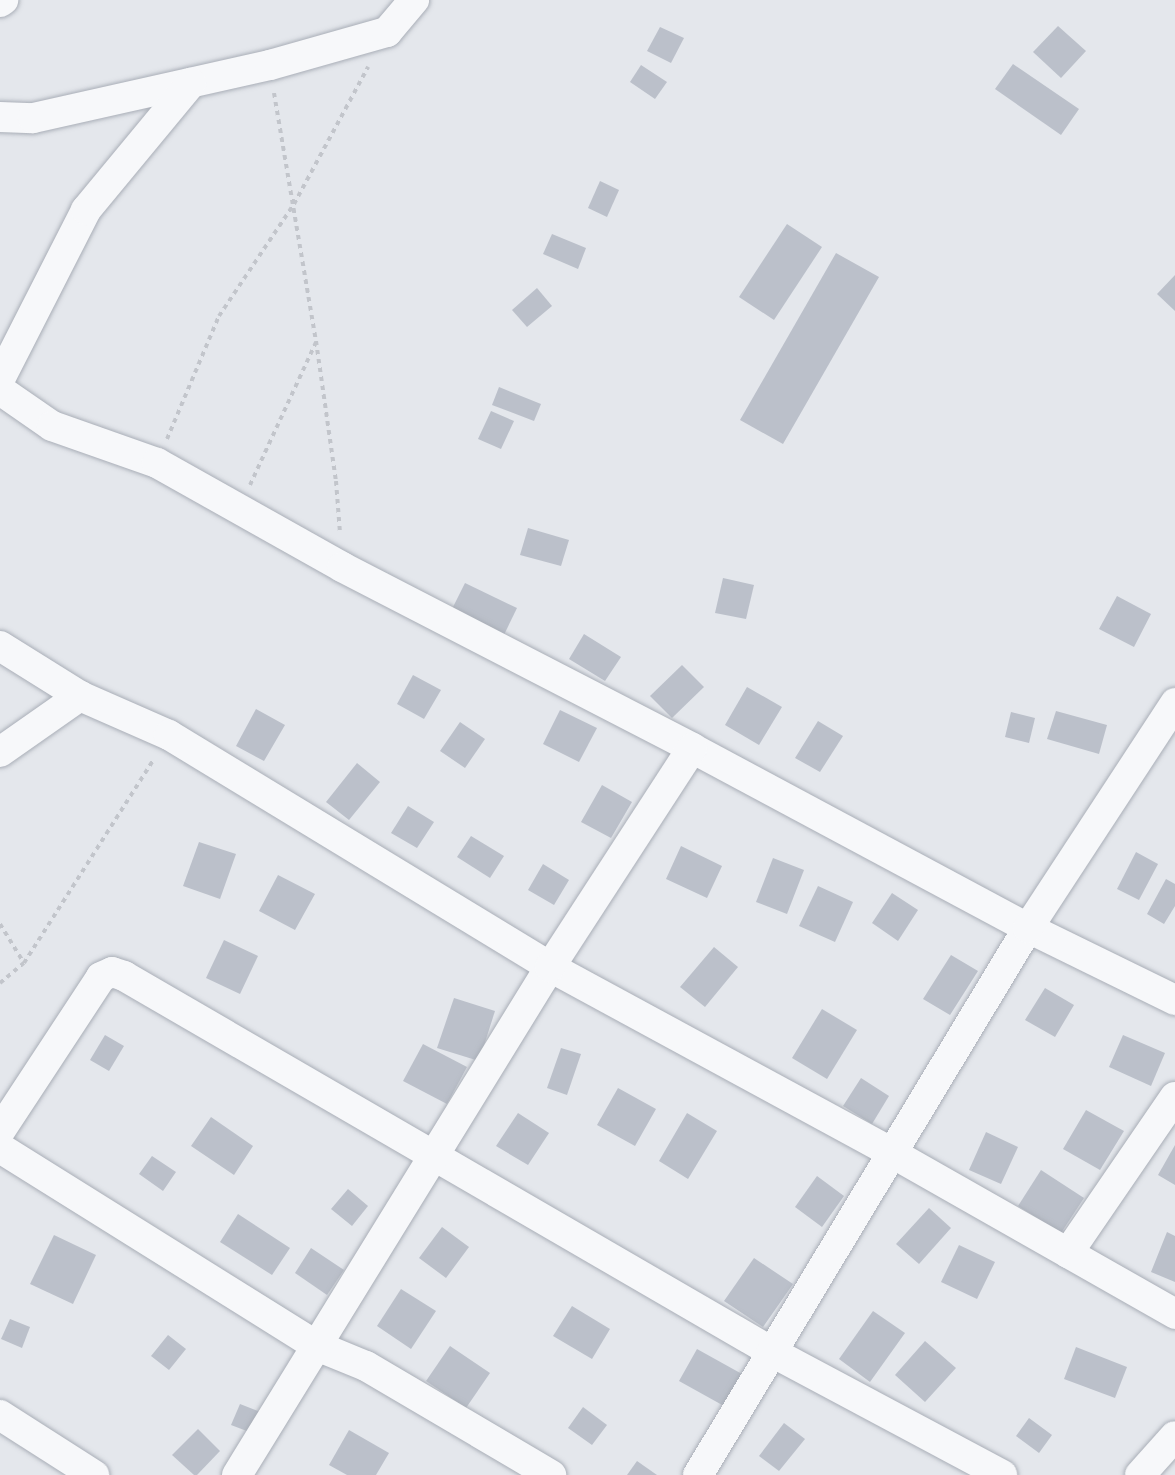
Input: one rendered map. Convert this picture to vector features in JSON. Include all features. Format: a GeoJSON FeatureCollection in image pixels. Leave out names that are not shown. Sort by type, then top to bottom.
{"type":"FeatureCollection","features":[{"type":"Feature","properties":{"kind":"street"},"geometry":{"type":"LineString","coordinates":[[0,117],[33,118],[270,65],[387,32],[414,0]]}},
{"type":"Feature","properties":{"kind":"street"},"geometry":{"type":"LineString","coordinates":[[0,379],[86,210],[191,83]]}},
{"type":"Feature","properties":{"kind":"street"},"geometry":{"type":"LineString","coordinates":[[0,390],[52,426],[157,463],[342,567],[692,748],[1028,928],[1175,1000]]}},
{"type":"Feature","properties":{"kind":"street"},"geometry":{"type":"LineString","coordinates":[[0,646],[80,696],[169,735],[549,967],[892,1153],[1175,1314]]}},
{"type":"Feature","properties":{"kind":"street"},"geometry":{"type":"LineString","coordinates":[[0,752],[80,696]]}},
{"type":"Feature","properties":{"kind":"street"},"geometry":{"type":"LineString","coordinates":[[698,1475],[1028,928],[1175,704]]}},
{"type":"Feature","properties":{"kind":"street"},"geometry":{"type":"LineString","coordinates":[[237,1475],[549,967],[692,748]]}},
{"type":"Feature","properties":{"kind":"street"},"geometry":{"type":"LineString","coordinates":[[0,1131],[101,977],[112,972],[124,976],[772,1352],[1002,1475]]}},
{"type":"Feature","properties":{"kind":"street"},"geometry":{"type":"LineString","coordinates":[[1068,1253],[1175,1097]]}},
{"type":"Feature","properties":{"kind":"street"},"geometry":{"type":"LineString","coordinates":[[0,1148],[317,1346],[366,1366],[551,1475]]}},
{"type":"Feature","properties":{"kind":"street"},"geometry":{"type":"LineString","coordinates":[[0,1415],[94,1475]]}},
{"type":"Feature","properties":{"kind":"street"},"geometry":{"type":"LineString","coordinates":[[1140,1475],[1175,1436]]}},
{"type":"Feature","properties":{"kind":"path"},"geometry":{"type":"LineString","coordinates":[[157,463],[219,316],[294,204],[387,32]]}},
{"type":"Feature","properties":{"kind":"path"},"geometry":{"type":"LineString","coordinates":[[270,65],[316,341],[336,481],[342,567]]}},
{"type":"Feature","properties":{"kind":"path"},"geometry":{"type":"LineString","coordinates":[[239,510],[316,341]]}},
{"type":"Feature","properties":{"kind":"path"},"geometry":{"type":"LineString","coordinates":[[0,983],[24,963],[169,735]]}},
{"type":"Feature","properties":{"kind":"path"},"geometry":{"type":"LineString","coordinates":[[0,924],[24,963]]}},
{"type":"Feature","properties":{"kind":"building"},"geometry":{"type":"Polygon","coordinates":[[[1058,26],[1086,51],[1061,78],[1033,52],[1058,26]]]}},
{"type":"Feature","properties":{"kind":"building"},"geometry":{"type":"Polygon","coordinates":[[[660,27],[684,38],[671,63],[647,51],[660,27]]]}},
{"type":"Feature","properties":{"kind":"building"},"geometry":{"type":"Polygon","coordinates":[[[1013,64],[1079,109],[1061,135],[995,89],[1013,64]]]}},
{"type":"Feature","properties":{"kind":"building"},"geometry":{"type":"Polygon","coordinates":[[[641,65],[667,82],[655,99],[630,82],[641,65]]]}},
{"type":"Feature","properties":{"kind":"building"},"geometry":{"type":"Polygon","coordinates":[[[600,181],[619,190],[607,217],[588,208],[600,181]]]}},
{"type":"Feature","properties":{"kind":"building"},"geometry":{"type":"Polygon","coordinates":[[[787,224],[822,247],[774,320],[739,297],[787,224]]]}},
{"type":"Feature","properties":{"kind":"building"},"geometry":{"type":"Polygon","coordinates":[[[552,234],[586,248],[578,269],[543,254],[552,234]]]}},
{"type":"Feature","properties":{"kind":"building"},"geometry":{"type":"Polygon","coordinates":[[[836,253],[879,277],[783,444],[740,420],[836,253]]]}},
{"type":"Feature","properties":{"kind":"building"},"geometry":{"type":"Polygon","coordinates":[[[1175,275],[1175,311],[1157,294],[1175,275]]]}},
{"type":"Feature","properties":{"kind":"building"},"geometry":{"type":"Polygon","coordinates":[[[537,288],[552,306],[527,327],[512,310],[537,288]]]}},
{"type":"Feature","properties":{"kind":"building"},"geometry":{"type":"Polygon","coordinates":[[[499,387],[541,404],[534,421],[492,405],[499,387]]]}},
{"type":"Feature","properties":{"kind":"building"},"geometry":{"type":"Polygon","coordinates":[[[491,411],[514,421],[501,449],[478,439],[491,411]]]}},
{"type":"Feature","properties":{"kind":"building"},"geometry":{"type":"Polygon","coordinates":[[[528,528],[569,540],[561,566],[520,555],[528,528]]]}},
{"type":"Feature","properties":{"kind":"building"},"geometry":{"type":"Polygon","coordinates":[[[723,578],[754,585],[746,619],[715,613],[723,578]]]}},
{"type":"Feature","properties":{"kind":"building"},"geometry":{"type":"Polygon","coordinates":[[[465,583],[517,608],[500,643],[448,617],[465,583]]]}},
{"type":"Feature","properties":{"kind":"building"},"geometry":{"type":"Polygon","coordinates":[[[1117,596],[1151,614],[1134,647],[1099,629],[1117,596]]]}},
{"type":"Feature","properties":{"kind":"building"},"geometry":{"type":"Polygon","coordinates":[[[584,634],[621,657],[605,681],[569,659],[584,634]]]}},
{"type":"Feature","properties":{"kind":"building"},"geometry":{"type":"Polygon","coordinates":[[[682,665],[704,687],[672,718],[650,696],[682,665]]]}},
{"type":"Feature","properties":{"kind":"building"},"geometry":{"type":"Polygon","coordinates":[[[413,675],[441,690],[424,719],[397,704],[413,675]]]}},
{"type":"Feature","properties":{"kind":"building"},"geometry":{"type":"Polygon","coordinates":[[[747,687],[782,707],[759,745],[725,725],[747,687]]]}},
{"type":"Feature","properties":{"kind":"building"},"geometry":{"type":"Polygon","coordinates":[[[256,709],[285,725],[264,761],[236,746],[256,709]]]}},
{"type":"Feature","properties":{"kind":"building"},"geometry":{"type":"Polygon","coordinates":[[[560,710],[597,728],[579,762],[543,744],[560,710]]]}},
{"type":"Feature","properties":{"kind":"building"},"geometry":{"type":"Polygon","coordinates":[[[1056,711],[1107,725],[1099,754],[1047,739],[1056,711]]]}},
{"type":"Feature","properties":{"kind":"building"},"geometry":{"type":"Polygon","coordinates":[[[1011,712],[1035,718],[1029,743],[1005,737],[1011,712]]]}},
{"type":"Feature","properties":{"kind":"building"},"geometry":{"type":"Polygon","coordinates":[[[818,721],[843,736],[820,772],[795,758],[818,721]]]}},
{"type":"Feature","properties":{"kind":"building"},"geometry":{"type":"Polygon","coordinates":[[[460,722],[485,739],[465,768],[440,751],[460,722]]]}},
{"type":"Feature","properties":{"kind":"building"},"geometry":{"type":"Polygon","coordinates":[[[357,763],[380,782],[349,820],[326,802],[357,763]]]}},
{"type":"Feature","properties":{"kind":"building"},"geometry":{"type":"Polygon","coordinates":[[[602,785],[632,802],[611,838],[581,822],[602,785]]]}},
{"type":"Feature","properties":{"kind":"building"},"geometry":{"type":"Polygon","coordinates":[[[408,806],[434,822],[417,848],[391,833],[408,806]]]}},
{"type":"Feature","properties":{"kind":"building"},"geometry":{"type":"Polygon","coordinates":[[[471,836],[504,856],[490,878],[457,857],[471,836]]]}},
{"type":"Feature","properties":{"kind":"building"},"geometry":{"type":"Polygon","coordinates":[[[199,842],[236,854],[220,899],[183,886],[199,842]]]}},
{"type":"Feature","properties":{"kind":"building"},"geometry":{"type":"Polygon","coordinates":[[[681,846],[722,866],[707,898],[666,879],[681,846]]]}},
{"type":"Feature","properties":{"kind":"building"},"geometry":{"type":"Polygon","coordinates":[[[1136,852],[1158,864],[1139,900],[1117,889],[1136,852]]]}},
{"type":"Feature","properties":{"kind":"building"},"geometry":{"type":"Polygon","coordinates":[[[773,858],[804,870],[787,914],[756,902],[773,858]]]}},
{"type":"Feature","properties":{"kind":"building"},"geometry":{"type":"Polygon","coordinates":[[[543,864],[569,880],[554,905],[528,890],[543,864]]]}},
{"type":"Feature","properties":{"kind":"building"},"geometry":{"type":"Polygon","coordinates":[[[278,875],[315,894],[295,930],[259,911],[278,875]]]}},
{"type":"Feature","properties":{"kind":"building"},"geometry":{"type":"Polygon","coordinates":[[[1166,879],[1175,884],[1175,906],[1164,924],[1147,914],[1166,879]]]}},
{"type":"Feature","properties":{"kind":"building"},"geometry":{"type":"Polygon","coordinates":[[[818,886],[853,902],[835,942],[799,926],[818,886]]]}},
{"type":"Feature","properties":{"kind":"building"},"geometry":{"type":"Polygon","coordinates":[[[892,893],[918,910],[898,941],[872,923],[892,893]]]}},
{"type":"Feature","properties":{"kind":"building"},"geometry":{"type":"Polygon","coordinates":[[[224,940],[258,956],[240,994],[206,978],[224,940]]]}},
{"type":"Feature","properties":{"kind":"building"},"geometry":{"type":"Polygon","coordinates":[[[714,947],[738,967],[705,1007],[680,987],[714,947]]]}},
{"type":"Feature","properties":{"kind":"building"},"geometry":{"type":"Polygon","coordinates":[[[951,955],[978,971],[950,1015],[923,999],[951,955]]]}},
{"type":"Feature","properties":{"kind":"building"},"geometry":{"type":"Polygon","coordinates":[[[1045,988],[1074,1005],[1055,1037],[1025,1020],[1045,988]]]}},
{"type":"Feature","properties":{"kind":"building"},"geometry":{"type":"Polygon","coordinates":[[[454,998],[495,1011],[479,1061],[437,1048],[454,998]]]}},
{"type":"Feature","properties":{"kind":"building"},"geometry":{"type":"Polygon","coordinates":[[[822,1009],[857,1030],[827,1079],[792,1058],[822,1009]]]}},
{"type":"Feature","properties":{"kind":"building"},"geometry":{"type":"Polygon","coordinates":[[[105,1035],[124,1046],[109,1071],[90,1060],[105,1035]]]}},
{"type":"Feature","properties":{"kind":"building"},"geometry":{"type":"Polygon","coordinates":[[[1123,1035],[1165,1053],[1151,1086],[1109,1067],[1123,1035]]]}},
{"type":"Feature","properties":{"kind":"building"},"geometry":{"type":"Polygon","coordinates":[[[423,1044],[467,1067],[447,1104],[403,1081],[423,1044]]]}},
{"type":"Feature","properties":{"kind":"building"},"geometry":{"type":"Polygon","coordinates":[[[561,1048],[581,1054],[567,1095],[547,1088],[561,1048]]]}},
{"type":"Feature","properties":{"kind":"building"},"geometry":{"type":"Polygon","coordinates":[[[861,1078],[889,1096],[872,1124],[843,1106],[861,1078]]]}},
{"type":"Feature","properties":{"kind":"building"},"geometry":{"type":"Polygon","coordinates":[[[618,1088],[656,1109],[635,1146],[597,1125],[618,1088]]]}},
{"type":"Feature","properties":{"kind":"building"},"geometry":{"type":"Polygon","coordinates":[[[1086,1110],[1124,1131],[1100,1170],[1063,1149],[1086,1110]]]}},
{"type":"Feature","properties":{"kind":"building"},"geometry":{"type":"Polygon","coordinates":[[[518,1113],[549,1133],[528,1165],[496,1146],[518,1113]]]}},
{"type":"Feature","properties":{"kind":"building"},"geometry":{"type":"Polygon","coordinates":[[[687,1113],[717,1131],[688,1179],[659,1161],[687,1113]]]}},
{"type":"Feature","properties":{"kind":"building"},"geometry":{"type":"Polygon","coordinates":[[[211,1117],[253,1146],[234,1175],[191,1146],[211,1117]]]}},
{"type":"Feature","properties":{"kind":"building"},"geometry":{"type":"Polygon","coordinates":[[[986,1132],[1018,1147],[1001,1184],[969,1170],[986,1132]]]}},
{"type":"Feature","properties":{"kind":"building"},"geometry":{"type":"Polygon","coordinates":[[[1175,1145],[1175,1185],[1158,1175],[1175,1145]]]}},
{"type":"Feature","properties":{"kind":"building"},"geometry":{"type":"Polygon","coordinates":[[[152,1156],[176,1172],[163,1191],[139,1174],[152,1156]]]}},
{"type":"Feature","properties":{"kind":"building"},"geometry":{"type":"Polygon","coordinates":[[[1041,1170],[1084,1198],[1061,1233],[1018,1206],[1041,1170]]]}},
{"type":"Feature","properties":{"kind":"building"},"geometry":{"type":"Polygon","coordinates":[[[817,1176],[844,1196],[822,1227],[795,1207],[817,1176]]]}},
{"type":"Feature","properties":{"kind":"building"},"geometry":{"type":"Polygon","coordinates":[[[348,1189],[368,1206],[352,1226],[331,1209],[348,1189]]]}},
{"type":"Feature","properties":{"kind":"building"},"geometry":{"type":"Polygon","coordinates":[[[929,1208],[951,1228],[919,1264],[896,1244],[929,1208]]]}},
{"type":"Feature","properties":{"kind":"building"},"geometry":{"type":"Polygon","coordinates":[[[238,1214],[290,1248],[272,1275],[220,1242],[238,1214]]]}},
{"type":"Feature","properties":{"kind":"building"},"geometry":{"type":"Polygon","coordinates":[[[442,1227],[469,1247],[446,1278],[419,1258],[442,1227]]]}},
{"type":"Feature","properties":{"kind":"building"},"geometry":{"type":"Polygon","coordinates":[[[1167,1232],[1175,1236],[1175,1282],[1151,1272],[1167,1232]]]}},
{"type":"Feature","properties":{"kind":"building"},"geometry":{"type":"Polygon","coordinates":[[[54,1235],[96,1255],[73,1304],[30,1284],[54,1235]]]}},
{"type":"Feature","properties":{"kind":"building"},"geometry":{"type":"Polygon","coordinates":[[[959,1245],[995,1262],[977,1299],[941,1282],[959,1245]]]}},
{"type":"Feature","properties":{"kind":"building"},"geometry":{"type":"Polygon","coordinates":[[[311,1248],[344,1270],[327,1295],[295,1273],[311,1248]]]}},
{"type":"Feature","properties":{"kind":"building"},"geometry":{"type":"Polygon","coordinates":[[[754,1258],[793,1284],[763,1327],[724,1301],[754,1258]]]}},
{"type":"Feature","properties":{"kind":"building"},"geometry":{"type":"Polygon","coordinates":[[[401,1289],[436,1311],[411,1349],[377,1326],[401,1289]]]}},
{"type":"Feature","properties":{"kind":"building"},"geometry":{"type":"Polygon","coordinates":[[[572,1306],[610,1329],[592,1359],[553,1336],[572,1306]]]}},
{"type":"Feature","properties":{"kind":"building"},"geometry":{"type":"Polygon","coordinates":[[[873,1311],[905,1333],[870,1382],[839,1359],[873,1311]]]}},
{"type":"Feature","properties":{"kind":"building"},"geometry":{"type":"Polygon","coordinates":[[[10,1319],[30,1327],[22,1348],[1,1339],[10,1319]]]}},
{"type":"Feature","properties":{"kind":"building"},"geometry":{"type":"Polygon","coordinates":[[[168,1335],[186,1349],[169,1370],[151,1356],[168,1335]]]}},
{"type":"Feature","properties":{"kind":"building"},"geometry":{"type":"Polygon","coordinates":[[[925,1341],[956,1368],[925,1402],[895,1375],[925,1341]]]}},
{"type":"Feature","properties":{"kind":"building"},"geometry":{"type":"Polygon","coordinates":[[[450,1346],[490,1373],[466,1408],[426,1381],[450,1346]]]}},
{"type":"Feature","properties":{"kind":"building"},"geometry":{"type":"Polygon","coordinates":[[[1076,1347],[1127,1367],[1115,1398],[1064,1379],[1076,1347]]]}},
{"type":"Feature","properties":{"kind":"building"},"geometry":{"type":"Polygon","coordinates":[[[697,1349],[742,1374],[724,1406],[679,1381],[697,1349]]]}},
{"type":"Feature","properties":{"kind":"building"},"geometry":{"type":"Polygon","coordinates":[[[240,1404],[266,1414],[257,1435],[231,1425],[240,1404]]]}},
{"type":"Feature","properties":{"kind":"building"},"geometry":{"type":"Polygon","coordinates":[[[583,1407],[607,1425],[592,1445],[568,1428],[583,1407]]]}},
{"type":"Feature","properties":{"kind":"building"},"geometry":{"type":"Polygon","coordinates":[[[1029,1418],[1052,1435],[1039,1453],[1016,1436],[1029,1418]]]}},
{"type":"Feature","properties":{"kind":"building"},"geometry":{"type":"Polygon","coordinates":[[[784,1423],[805,1439],[779,1471],[759,1456],[784,1423]]]}},
{"type":"Feature","properties":{"kind":"building"},"geometry":{"type":"Polygon","coordinates":[[[198,1429],[220,1451],[197,1475],[194,1475],[172,1455],[198,1429]]]}},
{"type":"Feature","properties":{"kind":"building"},"geometry":{"type":"Polygon","coordinates":[[[349,1430],[389,1453],[376,1475],[347,1475],[329,1465],[349,1430]]]}},
{"type":"Feature","properties":{"kind":"building"},"geometry":{"type":"Polygon","coordinates":[[[637,1461],[657,1475],[627,1475],[637,1461]]]}}]}
